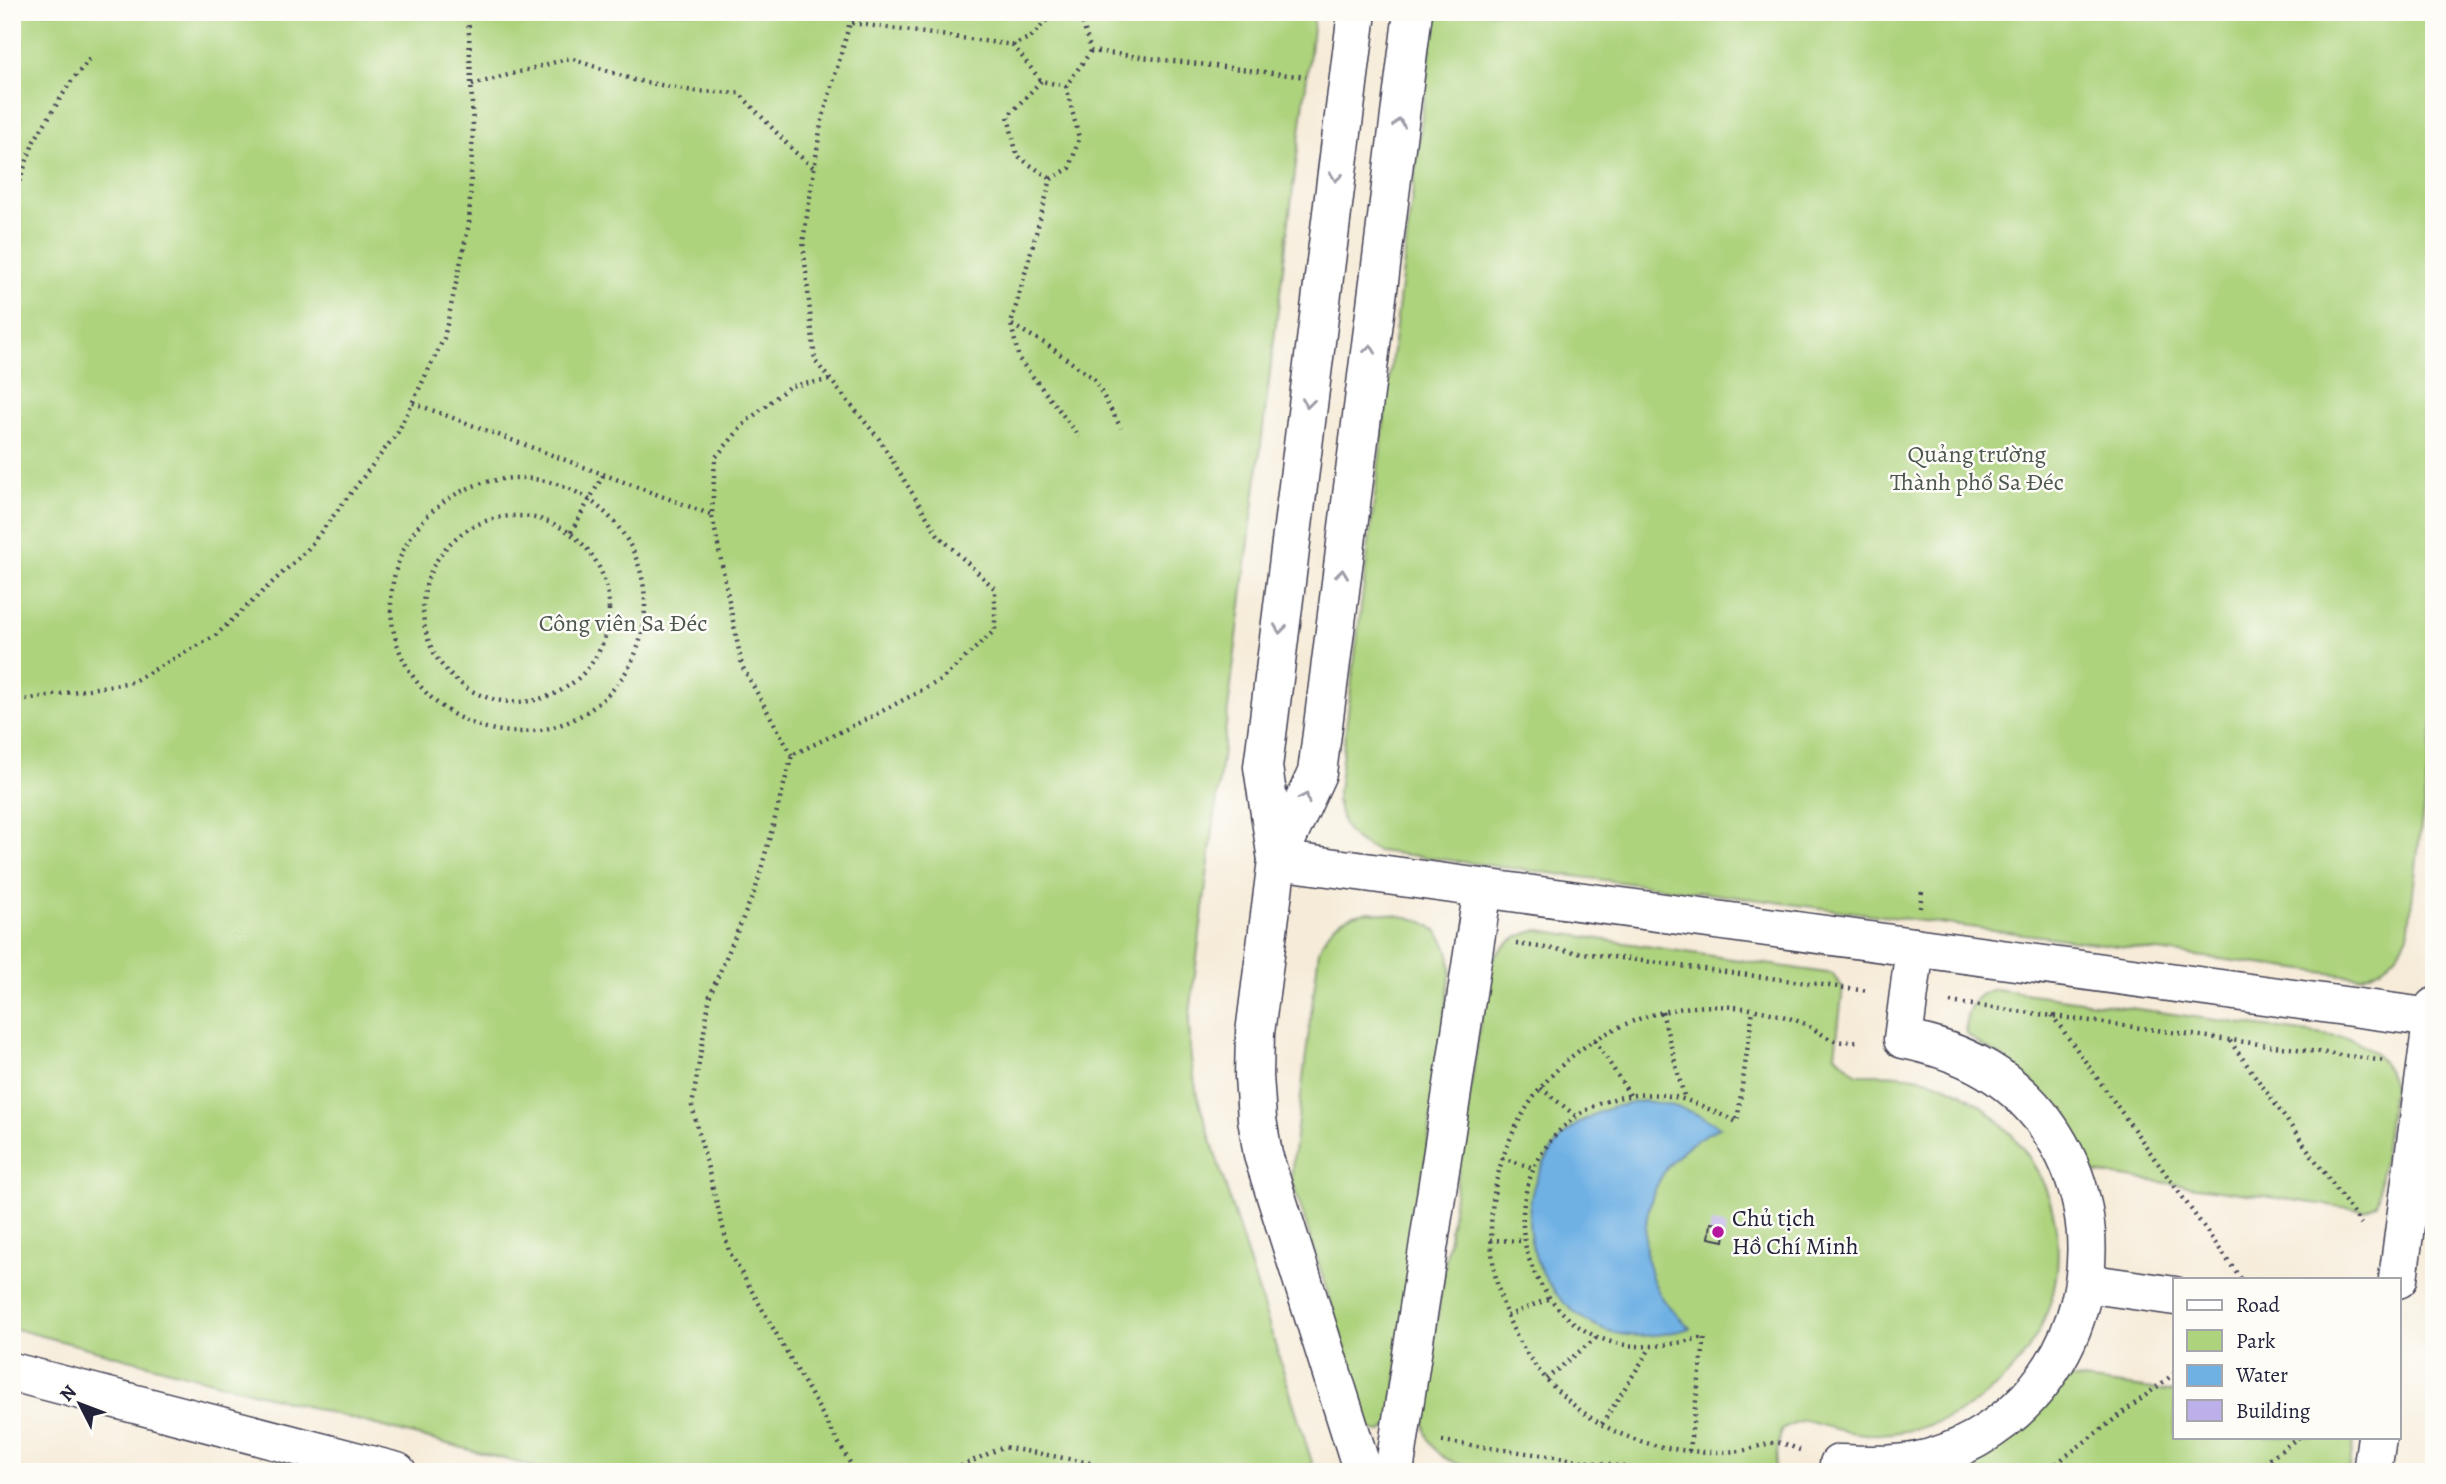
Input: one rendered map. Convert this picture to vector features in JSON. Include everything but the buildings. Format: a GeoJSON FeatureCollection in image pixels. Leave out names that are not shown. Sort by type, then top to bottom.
{"type":"FeatureCollection","features":[{"type":"Feature","properties":{"kind":"street"},"geometry":{"type":"LineString","coordinates":[[1357,12],[1263,767],[1277,860],[1255,1033],[1254,1076],[1263,1154],[1363,1472]]}},
{"type":"Feature","properties":{"kind":"street"},"geometry":{"type":"LineString","coordinates":[[1277,860],[1317,773],[1413,12]]}},
{"type":"Feature","properties":{"kind":"street"},"geometry":{"type":"LineString","coordinates":[[1277,860],[1915,947],[2433,1012],[2427,1112],[2398,1278]]}},
{"type":"Feature","properties":{"kind":"street"},"geometry":{"type":"LineString","coordinates":[[1395,1472],[1483,888]]}},
{"type":"Feature","properties":{"kind":"street"},"geometry":{"type":"LineString","coordinates":[[1838,1468],[1916,1461],[1951,1450],[1984,1434],[2014,1412],[2040,1384],[2061,1354],[2076,1320],[2085,1283],[2087,1250],[2082,1205],[2063,1151],[2045,1122],[2014,1090],[1968,1058],[1936,1046],[1903,1039],[1915,947]]}},
{"type":"Feature","properties":{"kind":"street"},"geometry":{"type":"LineString","coordinates":[[2085,1283],[2173,1296]]}},
{"type":"Feature","properties":{"kind":"street"},"geometry":{"type":"LineString","coordinates":[[12,1371],[397,1472]]}},
{"type":"Feature","properties":{"kind":"street"},"geometry":{"type":"LineString","coordinates":[[2372,1472],[2377,1438]]}},
{"type":"Feature","properties":{"kind":"path"},"geometry":{"type":"LineString","coordinates":[[12,702],[132,682],[215,636],[307,550],[398,432],[444,338],[469,224],[473,126],[468,12]]}},
{"type":"Feature","properties":{"kind":"path"},"geometry":{"type":"LineString","coordinates":[[792,755],[941,680],[995,631],[995,590],[937,535],[879,439],[815,361],[803,242],[821,124],[853,12]]}},
{"type":"Feature","properties":{"kind":"path"},"geometry":{"type":"LineString","coordinates":[[851,23],[1013,45],[1031,37],[1054,12]]}},
{"type":"Feature","properties":{"kind":"path"},"geometry":{"type":"LineString","coordinates":[[1060,12],[1081,17],[1091,51]]}},
{"type":"Feature","properties":{"kind":"path"},"geometry":{"type":"LineString","coordinates":[[1013,45],[1041,81],[1066,86]]}},
{"type":"Feature","properties":{"kind":"path"},"geometry":{"type":"LineString","coordinates":[[1091,51],[1348,82]]}},
{"type":"Feature","properties":{"kind":"path"},"geometry":{"type":"LineString","coordinates":[[1080,437],[1019,359],[1011,324],[1051,179],[1070,168],[1079,138],[1066,86],[1091,51]]}},
{"type":"Feature","properties":{"kind":"path"},"geometry":{"type":"LineString","coordinates":[[12,201],[34,141],[70,83],[91,57]]}},
{"type":"Feature","properties":{"kind":"path"},"geometry":{"type":"LineString","coordinates":[[472,85],[570,58],[634,80],[693,91],[739,93],[795,152],[814,168]]}},
{"type":"Feature","properties":{"kind":"path"},"geometry":{"type":"LineString","coordinates":[[1041,81],[1008,116],[1017,156],[1051,179]]}},
{"type":"Feature","properties":{"kind":"path"},"geometry":{"type":"LineString","coordinates":[[1011,324],[1046,344],[1094,379],[1121,428]]}},
{"type":"Feature","properties":{"kind":"path"},"geometry":{"type":"LineString","coordinates":[[831,380],[790,386],[746,422],[715,458],[712,515],[742,666],[792,755],[756,888],[710,995],[692,1105],[729,1251],[853,1468],[859,1472]]}},
{"type":"Feature","properties":{"kind":"path"},"geometry":{"type":"LineString","coordinates":[[413,403],[712,515]]}},
{"type":"Feature","properties":{"kind":"path"},"geometry":{"type":"LineString","coordinates":[[571,532],[604,474]]}},
{"type":"Feature","properties":{"kind":"path"},"geometry":{"type":"LineString","coordinates":[[522,477],[566,486],[589,500],[624,534],[641,569],[646,607],[640,645],[621,679],[595,708],[555,727],[511,733],[468,724],[431,700],[404,665],[390,623],[393,579],[409,538],[439,505],[478,484],[522,477]]}},
{"type":"Feature","properties":{"kind":"path"},"geometry":{"type":"LineString","coordinates":[[515,515],[545,519],[571,532],[594,555],[607,584],[610,615],[603,646],[585,672],[560,692],[530,702],[498,701],[468,690],[446,670],[430,645],[423,615],[426,586],[438,557],[459,535],[485,520],[515,515]]}},
{"type":"Feature","properties":{"kind":"path"},"geometry":{"type":"LineString","coordinates":[[1838,1468],[1779,1443],[1743,1451],[1705,1453],[1668,1449],[1632,1438],[1602,1424],[1567,1400],[1546,1379],[1519,1342],[1507,1316],[1493,1272],[1490,1240],[1492,1197],[1502,1158],[1515,1126],[1541,1088],[1561,1066],[1595,1040],[1622,1025],[1662,1012],[1707,1006],[1732,1006],[1769,1012],[1804,1024],[1837,1042],[1903,1039]]}},
{"type":"Feature","properties":{"kind":"path"},"geometry":{"type":"LineString","coordinates":[[1689,1451],[1705,1337],[1651,1347],[1623,1345],[1597,1337],[1572,1323],[1548,1298],[1536,1280],[1524,1241],[1524,1199],[1544,1148],[1577,1117],[1609,1100],[1663,1095],[1685,1100],[1737,1122],[1753,1009]]}},
{"type":"Feature","properties":{"kind":"path"},"geometry":{"type":"LineString","coordinates":[[1662,1012],[1685,1100]]}},
{"type":"Feature","properties":{"kind":"path"},"geometry":{"type":"LineString","coordinates":[[2052,1016],[2240,1278]]}},
{"type":"Feature","properties":{"kind":"path"},"geometry":{"type":"LineString","coordinates":[[1595,1040],[1630,1096]]}},
{"type":"Feature","properties":{"kind":"path"},"geometry":{"type":"LineString","coordinates":[[2229,1040],[2398,1278]]}},
{"type":"Feature","properties":{"kind":"path"},"geometry":{"type":"LineString","coordinates":[[1541,1088],[1577,1117]]}},
{"type":"Feature","properties":{"kind":"path"},"geometry":{"type":"LineString","coordinates":[[1502,1158],[1534,1168]]}},
{"type":"Feature","properties":{"kind":"path"},"geometry":{"type":"LineString","coordinates":[[1490,1240],[1524,1241]]}},
{"type":"Feature","properties":{"kind":"path"},"geometry":{"type":"LineString","coordinates":[[1507,1316],[1548,1298]]}},
{"type":"Feature","properties":{"kind":"path"},"geometry":{"type":"LineString","coordinates":[[1546,1379],[1597,1337]]}},
{"type":"Feature","properties":{"kind":"path"},"geometry":{"type":"LineString","coordinates":[[1602,1424],[1651,1347]]}},
{"type":"Feature","properties":{"kind":"path"},"geometry":{"type":"LineString","coordinates":[[2045,1472],[2173,1375]]}},
{"type":"Feature","properties":{"kind":"path"},"geometry":{"type":"LineString","coordinates":[[1400,1434],[1660,1472]]}},
{"type":"Feature","properties":{"kind":"path"},"geometry":{"type":"LineString","coordinates":[[2253,1472],[2298,1438]]}},
{"type":"Feature","properties":{"kind":"path"},"geometry":{"type":"LineString","coordinates":[[948,1472],[1003,1447],[1091,1463],[1102,1472]]}},
{"type":"Feature","properties":{"kind":"green space","name":"Công viên Sa Đéc"},"geometry":{"type":"Polygon","coordinates":[[[12,12],[1315,12],[1189,1022],[1197,1095],[1315,1472],[553,1472],[12,1328],[12,12]]]}},
{"type":"Feature","properties":{"kind":"green space","name":"Quảng trường Thành phố Sa Đéc"},"geometry":{"type":"Polygon","coordinates":[[[1435,12],[2434,12],[2434,716],[2408,935],[2395,957],[2376,971],[2359,977],[1378,851],[1354,838],[1345,826],[1337,800],[1435,12]]]}},
{"type":"Feature","properties":{"kind":"green space"},"geometry":{"type":"Polygon","coordinates":[[[1369,912],[1413,919],[1435,929],[1443,939],[1451,969],[1391,1423],[1381,1432],[1374,1431],[1369,1426],[1291,1176],[1319,950],[1327,934],[1338,923],[1351,916],[1369,912]]]}},
{"type":"Feature","properties":{"kind":"green space"},"geometry":{"type":"Polygon","coordinates":[[[1539,930],[1833,974],[1843,988],[1835,1054],[1857,1074],[1907,1076],[1936,1082],[1970,1098],[1999,1122],[2016,1140],[2044,1186],[2057,1234],[2055,1282],[2040,1328],[2014,1368],[1977,1401],[1932,1424],[1880,1434],[1861,1434],[1803,1420],[1781,1430],[1774,1472],[1497,1472],[1458,1464],[1438,1452],[1426,1431],[1423,1416],[1488,968],[1509,943],[1522,935],[1539,930]]]}},
{"type":"Feature","properties":{"kind":"green space"},"geometry":{"type":"Polygon","coordinates":[[[1995,989],[2352,1039],[2360,1043],[2384,1064],[2393,1088],[2377,1204],[2365,1210],[2093,1173],[2068,1125],[2036,1085],[2008,1061],[1967,1034],[1967,1019],[1972,1005],[1981,995],[1995,989]]]}},
{"type":"Feature","properties":{"kind":"green space"},"geometry":{"type":"Polygon","coordinates":[[[2068,1378],[2173,1392],[2173,1438],[2354,1438],[2349,1472],[1912,1472],[2047,1402],[2068,1378]]]}},
{"type":"Feature","properties":{"kind":"water"},"geometry":{"type":"Polygon","coordinates":[[[1644,1101],[1684,1109],[1720,1127],[1688,1146],[1667,1168],[1651,1201],[1647,1219],[1645,1238],[1651,1274],[1665,1301],[1690,1328],[1659,1335],[1638,1336],[1606,1330],[1583,1318],[1563,1302],[1548,1283],[1537,1260],[1530,1236],[1529,1212],[1534,1187],[1544,1163],[1565,1135],[1599,1112],[1644,1101]]]}},
{"type":"Feature","properties":{"kind":"place","name":"Chủ tịch Hồ Chí Minh"},"geometry":{"type":"Point","coordinates":[1718,1232]}}]}
